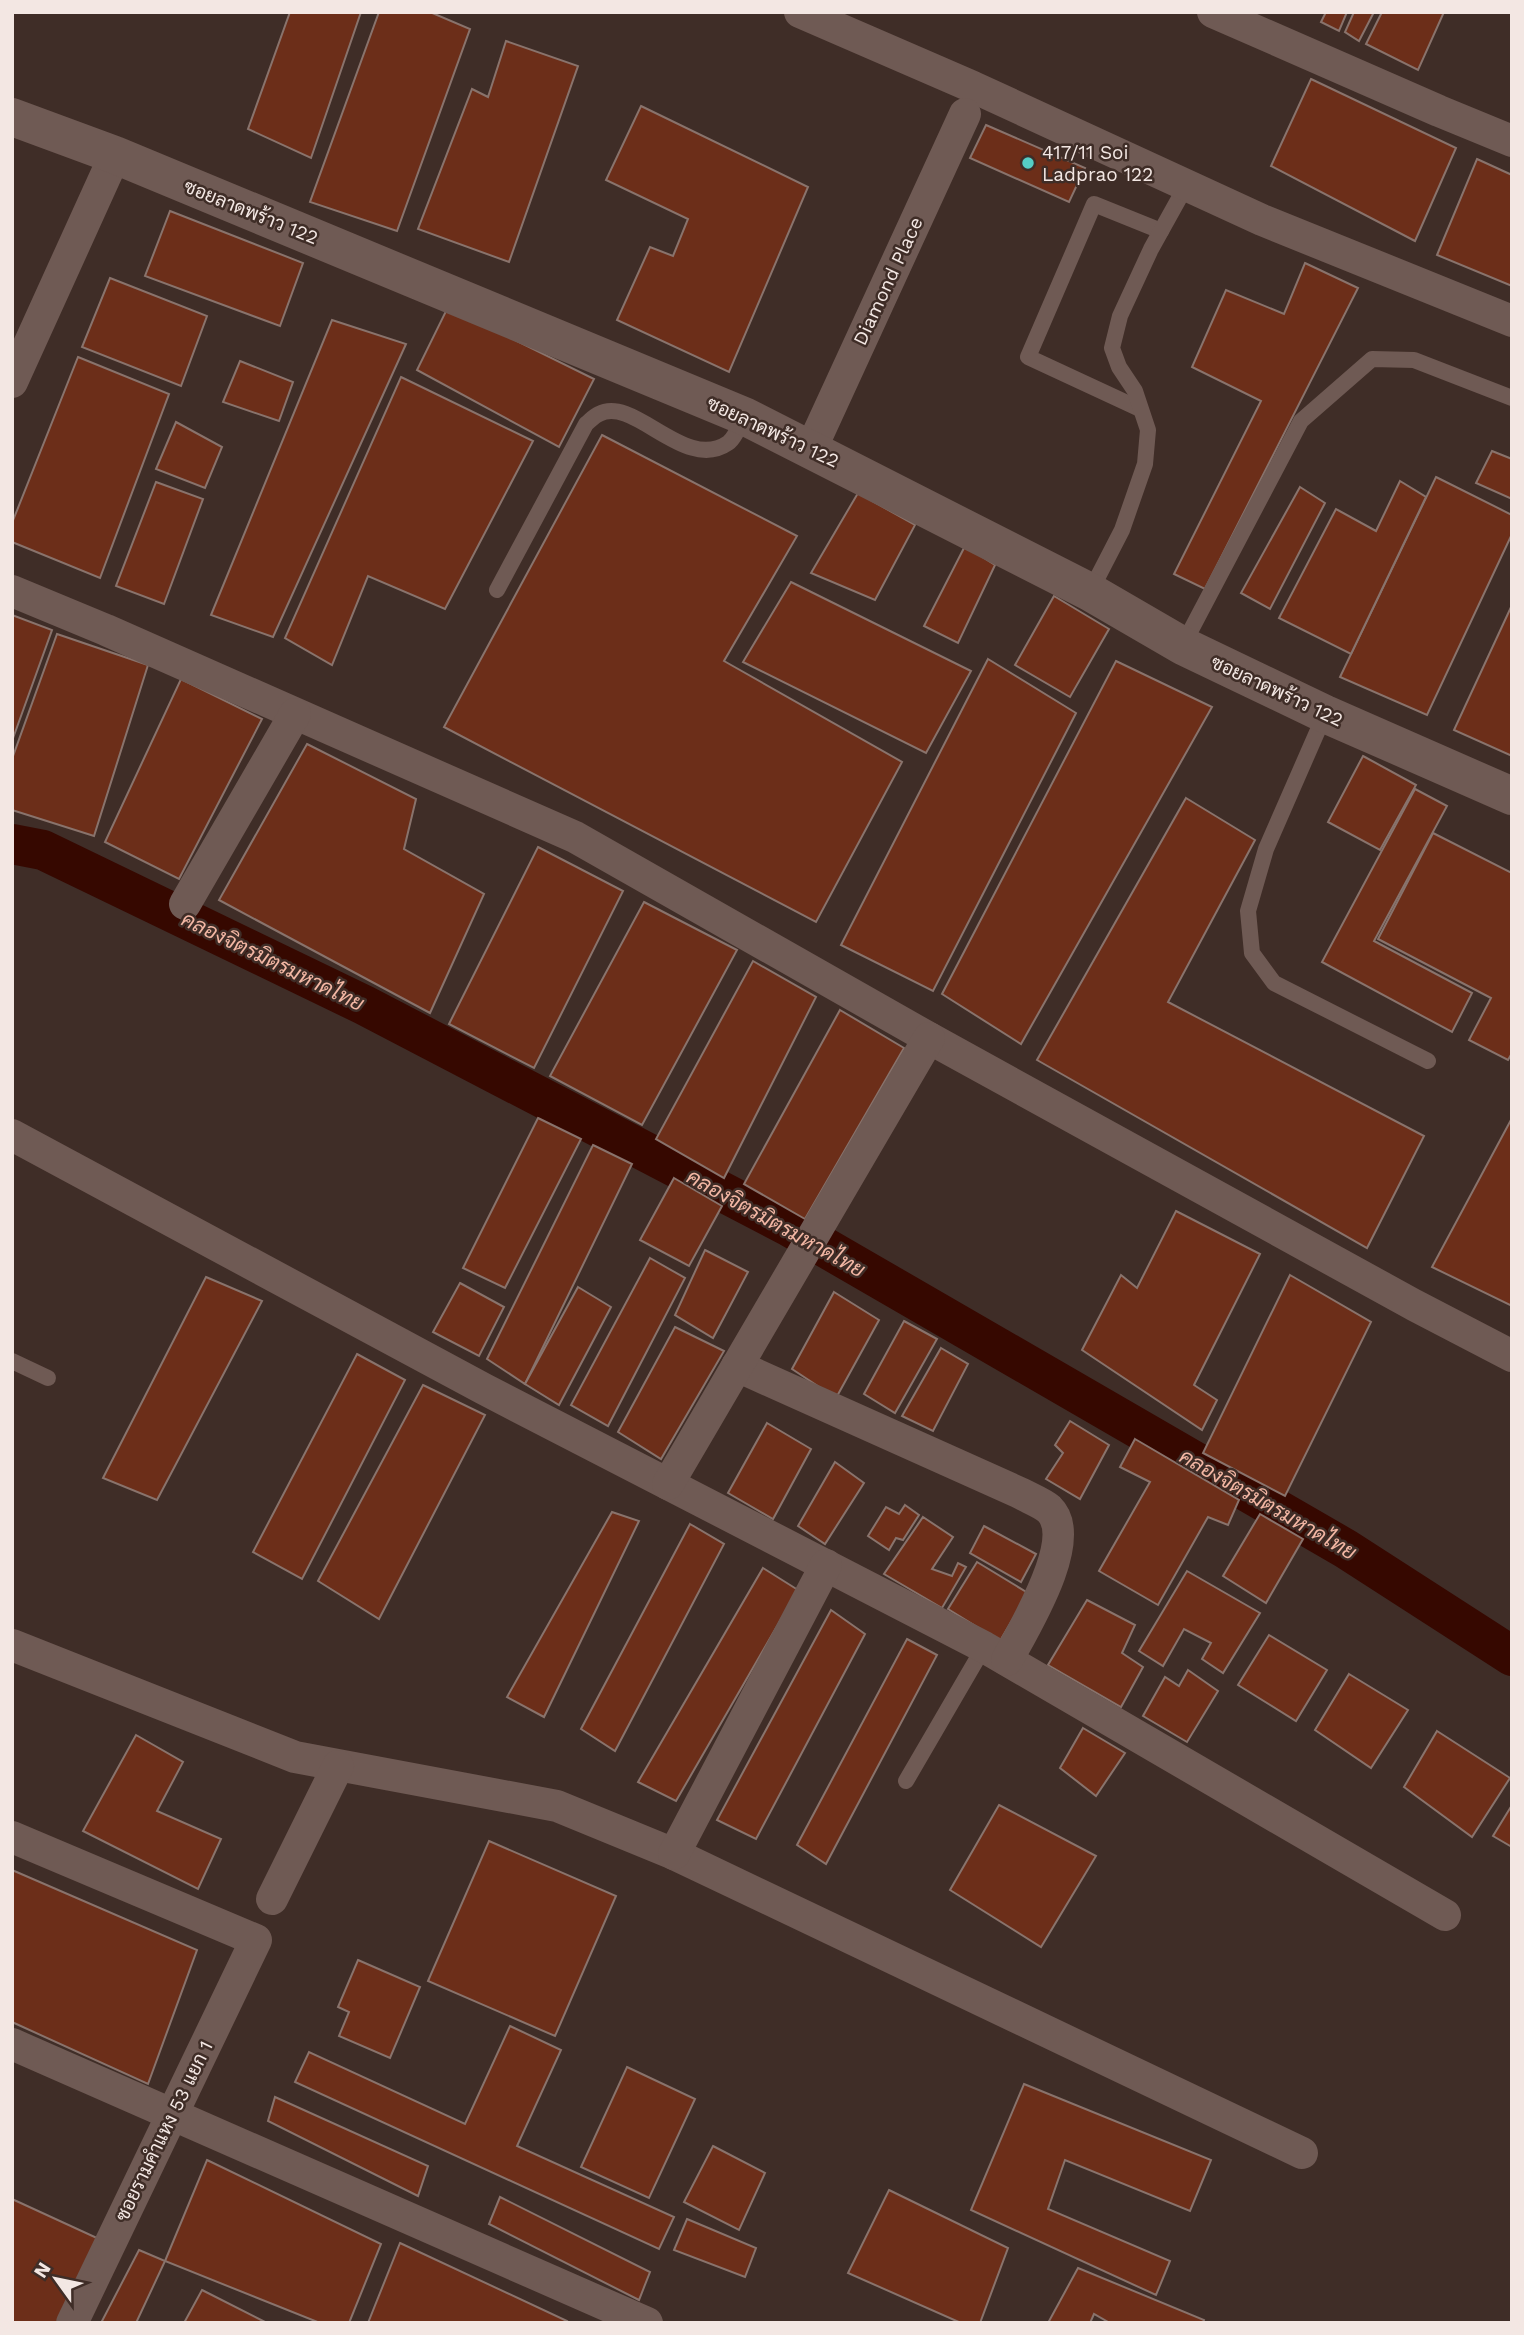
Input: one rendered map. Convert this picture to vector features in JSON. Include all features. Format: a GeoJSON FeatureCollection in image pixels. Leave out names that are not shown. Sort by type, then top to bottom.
{"type":"FeatureCollection","features":[{"type":"Feature","properties":{"kind":"street"},"geometry":{"type":"LineString","coordinates":[[800,12],[973,87],[1274,225],[1512,321]]}},
{"type":"Feature","properties":{"kind":"street"},"geometry":{"type":"LineString","coordinates":[[1213,12],[1512,141]]}},
{"type":"Feature","properties":{"kind":"street","name":"Diamond Place"},"geometry":{"type":"LineString","coordinates":[[811,449],[965,114]]}},
{"type":"Feature","properties":{"kind":"street","name":"ซอยลาดพร้าว 122"},"geometry":{"type":"LineString","coordinates":[[12,117],[115,155],[744,416],[1090,593],[1183,646],[1512,796]]}},
{"type":"Feature","properties":{"kind":"street"},"geometry":{"type":"LineString","coordinates":[[12,382],[115,155]]}},
{"type":"Feature","properties":{"kind":"street"},"geometry":{"type":"LineString","coordinates":[[12,591],[575,837],[929,1038],[1414,1305],[1512,1356]]}},
{"type":"Feature","properties":{"kind":"street"},"geometry":{"type":"LineString","coordinates":[[185,904],[295,713]]}},
{"type":"Feature","properties":{"kind":"street"},"geometry":{"type":"LineString","coordinates":[[668,1483],[929,1038]]}},
{"type":"Feature","properties":{"kind":"street"},"geometry":{"type":"LineString","coordinates":[[12,1135],[484,1389],[995,1654],[1445,1915]]}},
{"type":"Feature","properties":{"kind":"street"},"geometry":{"type":"LineString","coordinates":[[737,1366],[1020,1493],[1049,1510],[1057,1523],[1059,1536],[1048,1582],[995,1654]]}},
{"type":"Feature","properties":{"kind":"street"},"geometry":{"type":"LineString","coordinates":[[674,1854],[826,1565]]}},
{"type":"Feature","properties":{"kind":"street"},"geometry":{"type":"LineString","coordinates":[[12,1645],[295,1757],[557,1807],[674,1854],[1302,2153]]}},
{"type":"Feature","properties":{"kind":"street"},"geometry":{"type":"LineString","coordinates":[[272,1899],[338,1766]]}},
{"type":"Feature","properties":{"kind":"street","name":"ซอยรามคำแหง 53 แยก 1"},"geometry":{"type":"LineString","coordinates":[[12,1837],[256,1940],[72,2323]]}},
{"type":"Feature","properties":{"kind":"street"},"geometry":{"type":"LineString","coordinates":[[12,2044],[647,2323]]}},
{"type":"Feature","properties":{"kind":"lane"},"geometry":{"type":"LineString","coordinates":[[1090,593],[1122,530],[1145,464],[1147,430],[1135,391],[1119,367],[1112,348],[1121,316],[1161,230],[1186,186]]}},
{"type":"Feature","properties":{"kind":"lane"},"geometry":{"type":"LineString","coordinates":[[1140,409],[1028,357],[1094,204],[1161,230]]}},
{"type":"Feature","properties":{"kind":"lane"},"geometry":{"type":"LineString","coordinates":[[1183,646],[1301,421],[1372,359],[1414,360],[1512,398]]}},
{"type":"Feature","properties":{"kind":"lane"},"geometry":{"type":"LineString","coordinates":[[497,590],[586,424],[600,413],[618,411],[692,449],[712,451],[730,443],[744,416]]}},
{"type":"Feature","properties":{"kind":"lane"},"geometry":{"type":"LineString","coordinates":[[1325,713],[1266,849],[1248,911],[1252,953],[1273,984],[1428,1061]]}},
{"type":"Feature","properties":{"kind":"lane"},"geometry":{"type":"LineString","coordinates":[[12,1361],[48,1378]]}},
{"type":"Feature","properties":{"kind":"lane"},"geometry":{"type":"LineString","coordinates":[[906,1781],[995,1654]]}},
{"type":"Feature","properties":{"kind":"building"},"geometry":{"type":"Polygon","coordinates":[[[290,12],[361,12],[311,158],[248,129],[290,12]]]}},
{"type":"Feature","properties":{"kind":"building"},"geometry":{"type":"Polygon","coordinates":[[[379,12],[430,12],[470,29],[397,231],[310,202],[379,12]]]}},
{"type":"Feature","properties":{"kind":"building"},"geometry":{"type":"Polygon","coordinates":[[[1326,12],[1347,12],[1339,31],[1321,22],[1326,12]]]}},
{"type":"Feature","properties":{"kind":"building"},"geometry":{"type":"Polygon","coordinates":[[[1354,12],[1374,12],[1359,41],[1345,32],[1354,12]]]}},
{"type":"Feature","properties":{"kind":"building"},"geometry":{"type":"Polygon","coordinates":[[[1382,12],[1444,12],[1418,70],[1366,44],[1382,12]]]}},
{"type":"Feature","properties":{"kind":"building"},"geometry":{"type":"Polygon","coordinates":[[[506,41],[578,66],[509,262],[418,229],[472,89],[488,97],[506,41]]]}},
{"type":"Feature","properties":{"kind":"building"},"geometry":{"type":"Polygon","coordinates":[[[1311,79],[1456,148],[1415,241],[1271,166],[1311,79]]]}},
{"type":"Feature","properties":{"kind":"building"},"geometry":{"type":"Polygon","coordinates":[[[641,106],[808,187],[729,372],[617,320],[650,247],[673,256],[688,219],[606,180],[641,106]]]}},
{"type":"Feature","properties":{"kind":"building","name":"417/11 Soi Ladprao 122"},"geometry":{"type":"Polygon","coordinates":[[[986,125],[1085,168],[1069,202],[970,158],[986,125]]]}},
{"type":"Feature","properties":{"kind":"building"},"geometry":{"type":"Polygon","coordinates":[[[1477,159],[1512,175],[1512,286],[1437,255],[1477,159]]]}},
{"type":"Feature","properties":{"kind":"building"},"geometry":{"type":"Polygon","coordinates":[[[170,211],[303,263],[280,326],[145,276],[170,211]]]}},
{"type":"Feature","properties":{"kind":"building"},"geometry":{"type":"Polygon","coordinates":[[[1305,263],[1358,288],[1205,589],[1174,574],[1261,401],[1192,367],[1226,290],[1284,314],[1305,263]]]}},
{"type":"Feature","properties":{"kind":"building"},"geometry":{"type":"Polygon","coordinates":[[[110,278],[207,316],[181,386],[82,347],[110,278]]]}},
{"type":"Feature","properties":{"kind":"building"},"geometry":{"type":"Polygon","coordinates":[[[448,307],[594,379],[559,447],[417,370],[448,307]]]}},
{"type":"Feature","properties":{"kind":"building"},"geometry":{"type":"Polygon","coordinates":[[[332,320],[406,344],[273,637],[211,615],[332,320]]]}},
{"type":"Feature","properties":{"kind":"building"},"geometry":{"type":"Polygon","coordinates":[[[78,357],[169,394],[100,578],[12,542],[12,523],[78,357]]]}},
{"type":"Feature","properties":{"kind":"building"},"geometry":{"type":"Polygon","coordinates":[[[240,361],[293,382],[279,421],[223,402],[240,361]]]}},
{"type":"Feature","properties":{"kind":"building"},"geometry":{"type":"Polygon","coordinates":[[[401,377],[533,441],[445,609],[368,576],[332,665],[285,638],[401,377]]]}},
{"type":"Feature","properties":{"kind":"building"},"geometry":{"type":"Polygon","coordinates":[[[176,422],[222,447],[205,488],[156,469],[176,422]]]}},
{"type":"Feature","properties":{"kind":"building"},"geometry":{"type":"Polygon","coordinates":[[[602,435],[797,536],[724,661],[902,762],[816,922],[444,727],[602,435]]]}},
{"type":"Feature","properties":{"kind":"building"},"geometry":{"type":"Polygon","coordinates":[[[1492,451],[1512,459],[1512,499],[1476,483],[1492,451]]]}},
{"type":"Feature","properties":{"kind":"building"},"geometry":{"type":"Polygon","coordinates":[[[1436,477],[1512,515],[1512,534],[1427,715],[1340,677],[1436,477]]]}},
{"type":"Feature","properties":{"kind":"building"},"geometry":{"type":"Polygon","coordinates":[[[1400,481],[1426,497],[1351,654],[1279,618],[1336,509],[1376,531],[1400,481]]]}},
{"type":"Feature","properties":{"kind":"building"},"geometry":{"type":"Polygon","coordinates":[[[156,482],[203,499],[164,604],[116,586],[156,482]]]}},
{"type":"Feature","properties":{"kind":"building"},"geometry":{"type":"Polygon","coordinates":[[[1300,487],[1325,503],[1270,609],[1241,593],[1300,487]]]}},
{"type":"Feature","properties":{"kind":"building"},"geometry":{"type":"Polygon","coordinates":[[[858,493],[915,525],[875,600],[811,573],[858,493]]]}},
{"type":"Feature","properties":{"kind":"building"},"geometry":{"type":"Polygon","coordinates":[[[965,546],[995,565],[958,643],[924,626],[965,546]]]}},
{"type":"Feature","properties":{"kind":"building"},"geometry":{"type":"Polygon","coordinates":[[[791,582],[971,671],[926,753],[743,662],[791,582]]]}},
{"type":"Feature","properties":{"kind":"building"},"geometry":{"type":"Polygon","coordinates":[[[1054,596],[1109,629],[1070,697],[1015,665],[1054,596]]]}},
{"type":"Feature","properties":{"kind":"building"},"geometry":{"type":"Polygon","coordinates":[[[1512,605],[1512,756],[1454,730],[1512,605]]]}},
{"type":"Feature","properties":{"kind":"building"},"geometry":{"type":"Polygon","coordinates":[[[12,615],[52,630],[12,741],[12,615]]]}},
{"type":"Feature","properties":{"kind":"building"},"geometry":{"type":"Polygon","coordinates":[[[57,634],[148,665],[94,836],[12,810],[12,759],[57,634]]]}},
{"type":"Feature","properties":{"kind":"building"},"geometry":{"type":"Polygon","coordinates":[[[988,659],[1076,713],[933,991],[841,945],[988,659]]]}},
{"type":"Feature","properties":{"kind":"building"},"geometry":{"type":"Polygon","coordinates":[[[1116,661],[1212,707],[1021,1044],[942,994],[1116,661]]]}},
{"type":"Feature","properties":{"kind":"building"},"geometry":{"type":"Polygon","coordinates":[[[181,679],[262,719],[179,879],[105,842],[181,679]]]}},
{"type":"Feature","properties":{"kind":"building"},"geometry":{"type":"Polygon","coordinates":[[[307,744],[416,799],[404,849],[484,894],[430,1013],[219,900],[307,744]]]}},
{"type":"Feature","properties":{"kind":"building"},"geometry":{"type":"Polygon","coordinates":[[[1363,756],[1416,785],[1380,850],[1328,822],[1363,756]]]}},
{"type":"Feature","properties":{"kind":"building"},"geometry":{"type":"Polygon","coordinates":[[[1415,789],[1447,806],[1374,941],[1472,993],[1452,1032],[1322,962],[1415,789]]]}},
{"type":"Feature","properties":{"kind":"building"},"geometry":{"type":"Polygon","coordinates":[[[1186,798],[1255,840],[1168,1002],[1424,1136],[1367,1248],[1037,1060],[1186,798]]]}},
{"type":"Feature","properties":{"kind":"building"},"geometry":{"type":"Polygon","coordinates":[[[1433,833],[1512,873],[1512,1053],[1508,1060],[1469,1040],[1491,998],[1378,939],[1433,833]]]}},
{"type":"Feature","properties":{"kind":"building"},"geometry":{"type":"Polygon","coordinates":[[[538,847],[623,891],[534,1068],[449,1024],[538,847]]]}},
{"type":"Feature","properties":{"kind":"building"},"geometry":{"type":"Polygon","coordinates":[[[644,902],[737,950],[642,1125],[550,1076],[644,902]]]}},
{"type":"Feature","properties":{"kind":"building"},"geometry":{"type":"Polygon","coordinates":[[[753,961],[816,997],[724,1178],[656,1139],[753,961]]]}},
{"type":"Feature","properties":{"kind":"building"},"geometry":{"type":"Polygon","coordinates":[[[840,1010],[904,1048],[805,1219],[744,1184],[840,1010]]]}},
{"type":"Feature","properties":{"kind":"building"},"geometry":{"type":"Polygon","coordinates":[[[538,1118],[581,1139],[505,1288],[463,1268],[538,1118]]]}},
{"type":"Feature","properties":{"kind":"building"},"geometry":{"type":"Polygon","coordinates":[[[1512,1118],[1512,1306],[1432,1267],[1512,1118]]]}},
{"type":"Feature","properties":{"kind":"building"},"geometry":{"type":"Polygon","coordinates":[[[593,1145],[632,1164],[525,1384],[487,1359],[593,1145]]]}},
{"type":"Feature","properties":{"kind":"building"},"geometry":{"type":"Polygon","coordinates":[[[674,1178],[722,1206],[689,1266],[640,1240],[674,1178]]]}},
{"type":"Feature","properties":{"kind":"building"},"geometry":{"type":"Polygon","coordinates":[[[1176,1211],[1260,1254],[1194,1385],[1217,1400],[1202,1430],[1082,1350],[1121,1275],[1137,1288],[1176,1211]]]}},
{"type":"Feature","properties":{"kind":"building"},"geometry":{"type":"Polygon","coordinates":[[[705,1250],[748,1272],[713,1338],[675,1315],[705,1250]]]}},
{"type":"Feature","properties":{"kind":"building"},"geometry":{"type":"Polygon","coordinates":[[[650,1258],[685,1278],[608,1426],[571,1405],[650,1258]]]}},
{"type":"Feature","properties":{"kind":"building"},"geometry":{"type":"Polygon","coordinates":[[[1290,1275],[1371,1322],[1285,1496],[1203,1453],[1290,1275]]]}},
{"type":"Feature","properties":{"kind":"building"},"geometry":{"type":"Polygon","coordinates":[[[206,1277],[262,1301],[157,1500],[103,1478],[206,1277]]]}},
{"type":"Feature","properties":{"kind":"building"},"geometry":{"type":"Polygon","coordinates":[[[460,1283],[504,1307],[479,1356],[433,1332],[460,1283]]]}},
{"type":"Feature","properties":{"kind":"building"},"geometry":{"type":"Polygon","coordinates":[[[578,1287],[611,1307],[559,1405],[525,1384],[578,1287]]]}},
{"type":"Feature","properties":{"kind":"building"},"geometry":{"type":"Polygon","coordinates":[[[834,1292],[879,1320],[836,1398],[792,1369],[834,1292]]]}},
{"type":"Feature","properties":{"kind":"building"},"geometry":{"type":"Polygon","coordinates":[[[904,1321],[937,1339],[895,1413],[864,1394],[904,1321]]]}},
{"type":"Feature","properties":{"kind":"building"},"geometry":{"type":"Polygon","coordinates":[[[675,1327],[724,1351],[661,1459],[618,1432],[675,1327]]]}},
{"type":"Feature","properties":{"kind":"building"},"geometry":{"type":"Polygon","coordinates":[[[941,1348],[968,1364],[933,1431],[902,1416],[941,1348]]]}},
{"type":"Feature","properties":{"kind":"building"},"geometry":{"type":"Polygon","coordinates":[[[357,1354],[405,1380],[302,1579],[253,1552],[357,1354]]]}},
{"type":"Feature","properties":{"kind":"building"},"geometry":{"type":"Polygon","coordinates":[[[423,1385],[485,1415],[379,1619],[318,1581],[423,1385]]]}},
{"type":"Feature","properties":{"kind":"building"},"geometry":{"type":"Polygon","coordinates":[[[1070,1421],[1109,1445],[1080,1499],[1046,1479],[1063,1453],[1055,1445],[1070,1421]]]}},
{"type":"Feature","properties":{"kind":"building"},"geometry":{"type":"Polygon","coordinates":[[[767,1423],[811,1449],[773,1519],[728,1493],[767,1423]]]}},
{"type":"Feature","properties":{"kind":"building"},"geometry":{"type":"Polygon","coordinates":[[[1135,1439],[1239,1500],[1228,1525],[1208,1517],[1158,1605],[1099,1571],[1150,1482],[1120,1467],[1135,1439]]]}},
{"type":"Feature","properties":{"kind":"building"},"geometry":{"type":"Polygon","coordinates":[[[835,1462],[864,1483],[825,1544],[798,1526],[835,1462]]]}},
{"type":"Feature","properties":{"kind":"building"},"geometry":{"type":"Polygon","coordinates":[[[905,1505],[919,1515],[903,1540],[896,1538],[889,1550],[868,1536],[886,1507],[899,1514],[905,1505]]]}},
{"type":"Feature","properties":{"kind":"building"},"geometry":{"type":"Polygon","coordinates":[[[612,1512],[639,1521],[544,1717],[507,1697],[612,1512]]]}},
{"type":"Feature","properties":{"kind":"building"},"geometry":{"type":"Polygon","coordinates":[[[1260,1514],[1303,1539],[1266,1603],[1223,1576],[1260,1514]]]}},
{"type":"Feature","properties":{"kind":"building"},"geometry":{"type":"Polygon","coordinates":[[[923,1517],[953,1537],[932,1569],[952,1576],[958,1563],[966,1567],[942,1608],[884,1574],[923,1517]]]}},
{"type":"Feature","properties":{"kind":"building"},"geometry":{"type":"Polygon","coordinates":[[[690,1524],[724,1544],[615,1751],[581,1729],[690,1524]]]}},
{"type":"Feature","properties":{"kind":"building"},"geometry":{"type":"Polygon","coordinates":[[[984,1526],[1036,1554],[1021,1582],[970,1553],[984,1526]]]}},
{"type":"Feature","properties":{"kind":"building"},"geometry":{"type":"Polygon","coordinates":[[[977,1562],[1028,1593],[1000,1641],[948,1609],[977,1562]]]}},
{"type":"Feature","properties":{"kind":"building"},"geometry":{"type":"Polygon","coordinates":[[[763,1568],[798,1590],[676,1801],[638,1782],[763,1568]]]}},
{"type":"Feature","properties":{"kind":"building"},"geometry":{"type":"Polygon","coordinates":[[[1187,1571],[1260,1613],[1223,1673],[1202,1659],[1211,1643],[1184,1629],[1163,1666],[1139,1651],[1187,1571]]]}},
{"type":"Feature","properties":{"kind":"building"},"geometry":{"type":"Polygon","coordinates":[[[1087,1600],[1135,1625],[1122,1653],[1143,1667],[1121,1707],[1048,1665],[1087,1600]]]}},
{"type":"Feature","properties":{"kind":"building"},"geometry":{"type":"Polygon","coordinates":[[[831,1610],[865,1634],[756,1839],[717,1820],[831,1610]]]}},
{"type":"Feature","properties":{"kind":"building"},"geometry":{"type":"Polygon","coordinates":[[[1269,1635],[1327,1670],[1296,1721],[1238,1685],[1269,1635]]]}},
{"type":"Feature","properties":{"kind":"building"},"geometry":{"type":"Polygon","coordinates":[[[907,1639],[937,1655],[826,1864],[797,1845],[907,1639]]]}},
{"type":"Feature","properties":{"kind":"building"},"geometry":{"type":"Polygon","coordinates":[[[1188,1670],[1218,1691],[1187,1742],[1143,1716],[1165,1677],[1179,1686],[1188,1670]]]}},
{"type":"Feature","properties":{"kind":"building"},"geometry":{"type":"Polygon","coordinates":[[[1349,1674],[1408,1710],[1371,1768],[1315,1730],[1349,1674]]]}},
{"type":"Feature","properties":{"kind":"building"},"geometry":{"type":"Polygon","coordinates":[[[1083,1728],[1125,1753],[1096,1796],[1060,1768],[1083,1728]]]}},
{"type":"Feature","properties":{"kind":"building"},"geometry":{"type":"Polygon","coordinates":[[[1437,1731],[1510,1778],[1472,1837],[1404,1787],[1437,1731]]]}},
{"type":"Feature","properties":{"kind":"building"},"geometry":{"type":"Polygon","coordinates":[[[136,1735],[183,1762],[157,1811],[221,1839],[198,1889],[83,1831],[136,1735]]]}},
{"type":"Feature","properties":{"kind":"building"},"geometry":{"type":"Polygon","coordinates":[[[999,1805],[1096,1856],[1041,1947],[950,1890],[999,1805]]]}},
{"type":"Feature","properties":{"kind":"building"},"geometry":{"type":"Polygon","coordinates":[[[1512,1805],[1512,1847],[1493,1836],[1512,1805]]]}},
{"type":"Feature","properties":{"kind":"building"},"geometry":{"type":"Polygon","coordinates":[[[489,1841],[616,1896],[555,2036],[428,1981],[489,1841]]]}},
{"type":"Feature","properties":{"kind":"building"},"geometry":{"type":"Polygon","coordinates":[[[12,1870],[197,1950],[148,2084],[12,2022],[12,1870]]]}},
{"type":"Feature","properties":{"kind":"building"},"geometry":{"type":"Polygon","coordinates":[[[358,1960],[420,1987],[390,2058],[339,2036],[349,2012],[338,2007],[358,1960]]]}},
{"type":"Feature","properties":{"kind":"building"},"geometry":{"type":"Polygon","coordinates":[[[510,2026],[561,2050],[517,2146],[674,2217],[659,2249],[295,2082],[309,2052],[465,2124],[510,2026]]]}},
{"type":"Feature","properties":{"kind":"building"},"geometry":{"type":"Polygon","coordinates":[[[627,2067],[695,2099],[649,2198],[581,2167],[627,2067]]]}},
{"type":"Feature","properties":{"kind":"building"},"geometry":{"type":"Polygon","coordinates":[[[1024,2084],[1211,2160],[1190,2211],[1065,2160],[1048,2209],[1170,2261],[1156,2295],[971,2210],[1024,2084]]]}},
{"type":"Feature","properties":{"kind":"building"},"geometry":{"type":"Polygon","coordinates":[[[275,2097],[428,2166],[418,2196],[268,2121],[275,2097]]]}},
{"type":"Feature","properties":{"kind":"building"},"geometry":{"type":"Polygon","coordinates":[[[713,2146],[765,2173],[739,2230],[684,2202],[713,2146]]]}},
{"type":"Feature","properties":{"kind":"building"},"geometry":{"type":"Polygon","coordinates":[[[207,2160],[381,2244],[349,2323],[320,2323],[165,2261],[207,2160]]]}},
{"type":"Feature","properties":{"kind":"building"},"geometry":{"type":"Polygon","coordinates":[[[889,2190],[1008,2248],[980,2323],[961,2323],[848,2273],[889,2190]]]}},
{"type":"Feature","properties":{"kind":"building"},"geometry":{"type":"Polygon","coordinates":[[[500,2197],[650,2272],[639,2300],[489,2224],[500,2197]]]}},
{"type":"Feature","properties":{"kind":"building"},"geometry":{"type":"Polygon","coordinates":[[[12,2199],[110,2244],[72,2323],[12,2323],[12,2199]]]}},
{"type":"Feature","properties":{"kind":"building"},"geometry":{"type":"Polygon","coordinates":[[[687,2219],[756,2248],[745,2277],[674,2250],[687,2219]]]}},
{"type":"Feature","properties":{"kind":"building"},"geometry":{"type":"Polygon","coordinates":[[[400,2243],[567,2321],[368,2323],[400,2243]]]}},
{"type":"Feature","properties":{"kind":"building"},"geometry":{"type":"Polygon","coordinates":[[[139,2250],[165,2261],[136,2323],[101,2323],[139,2250]]]}},
{"type":"Feature","properties":{"kind":"building"},"geometry":{"type":"Polygon","coordinates":[[[1078,2268],[1204,2320],[1203,2323],[1110,2323],[1094,2314],[1090,2323],[1048,2323],[1078,2268]]]}},
{"type":"Feature","properties":{"kind":"building"},"geometry":{"type":"Polygon","coordinates":[[[202,2290],[267,2323],[184,2323],[202,2290]]]}},
{"type":"Feature","properties":{"kind":"waterway","name":"คลองจิตรมิตรมหาดไทย"},"geometry":{"type":"LineString","coordinates":[[12,844],[43,850],[364,1005],[788,1226],[1346,1549],[1512,1656]]}},
{"type":"Feature","properties":{"kind":"place","name":"417/11 Soi Ladprao 122"},"geometry":{"type":"Point","coordinates":[1028,163]}}]}
